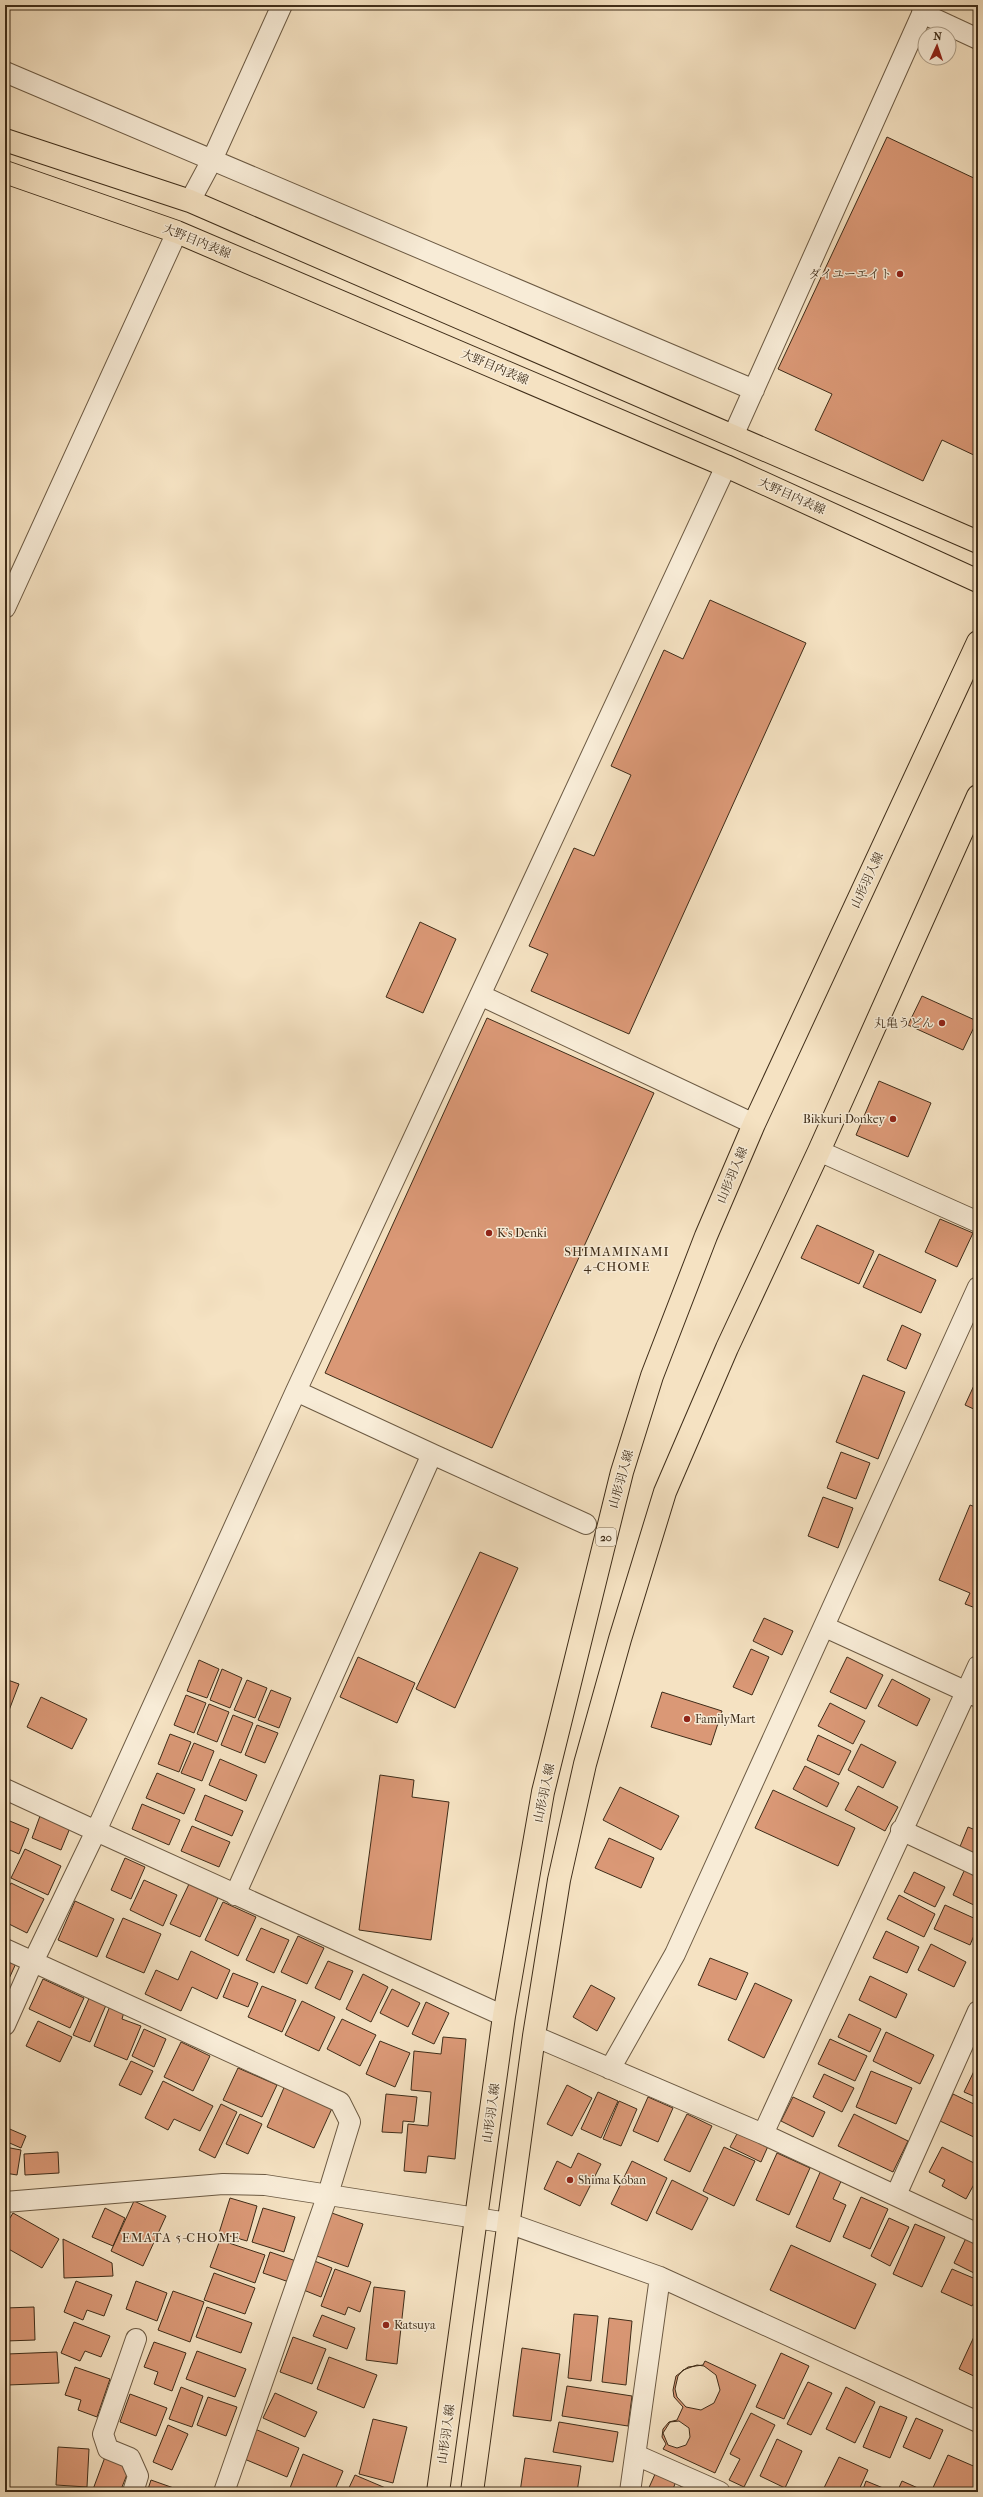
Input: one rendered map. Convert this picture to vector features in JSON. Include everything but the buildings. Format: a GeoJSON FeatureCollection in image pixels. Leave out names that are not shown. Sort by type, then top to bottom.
{"type":"FeatureCollection","features":[{"type":"Feature","properties":{"kind":"main road"},"geometry":{"type":"LineString","coordinates":[[5,140],[190,201],[978,542]]}},
{"type":"Feature","properties":{"kind":"main road","name":"大野目内表線"},"geometry":{"type":"LineString","coordinates":[[5,172],[177,232],[726,466],[978,580]]}},
{"type":"Feature","properties":{"kind":"main road","name":"山形羽入線"},"geometry":{"type":"LineString","coordinates":[[438,2492],[504,2016],[543,1792],[622,1472],[652,1376],[706,1236],[754,1124],[978,642]]}},
{"type":"Feature","properties":{"kind":"main road"},"geometry":{"type":"LineString","coordinates":[[472,2492],[534,2036],[559,1880],[585,1764],[620,1639],[665,1492],[727,1348],[819,1151],[978,796]]}},
{"type":"Feature","properties":{"kind":"street"},"geometry":{"type":"LineString","coordinates":[[190,201],[212,160],[282,5]]}},
{"type":"Feature","properties":{"kind":"street"},"geometry":{"type":"LineString","coordinates":[[733,436],[924,9],[978,39]]}},
{"type":"Feature","properties":{"kind":"street"},"geometry":{"type":"LineString","coordinates":[[5,72],[754,390]]}},
{"type":"Feature","properties":{"kind":"street"},"geometry":{"type":"LineString","coordinates":[[5,608],[177,232]]}},
{"type":"Feature","properties":{"kind":"street"},"geometry":{"type":"LineString","coordinates":[[5,2025],[33,1962],[96,1831],[296,1391],[726,466]]}},
{"type":"Feature","properties":{"kind":"street"},"geometry":{"type":"LineString","coordinates":[[480,995],[754,1124]]}},
{"type":"Feature","properties":{"kind":"street"},"geometry":{"type":"LineString","coordinates":[[819,1151],[978,1222]]}},
{"type":"Feature","properties":{"kind":"street"},"geometry":{"type":"LineString","coordinates":[[610,2068],[675,1954],[825,1627],[978,1287]]}},
{"type":"Feature","properties":{"kind":"street"},"geometry":{"type":"LineString","coordinates":[[296,1391],[586,1524]]}},
{"type":"Feature","properties":{"kind":"street"},"geometry":{"type":"LineString","coordinates":[[235,1895],[432,1454]]}},
{"type":"Feature","properties":{"kind":"street"},"geometry":{"type":"LineString","coordinates":[[825,1627],[972,1694]]}},
{"type":"Feature","properties":{"kind":"street"},"geometry":{"type":"LineString","coordinates":[[763,2134],[901,1830],[972,1694],[978,1666]]}},
{"type":"Feature","properties":{"kind":"street"},"geometry":{"type":"LineString","coordinates":[[5,1789],[235,1895],[504,2016]]}},
{"type":"Feature","properties":{"kind":"street"},"geometry":{"type":"LineString","coordinates":[[901,1830],[978,1866]]}},
{"type":"Feature","properties":{"kind":"street"},"geometry":{"type":"LineString","coordinates":[[5,1949],[340,2102],[350,2122],[328,2194],[224,2492]]}},
{"type":"Feature","properties":{"kind":"street"},"geometry":{"type":"LineString","coordinates":[[896,2195],[978,2011]]}},
{"type":"Feature","properties":{"kind":"street"},"geometry":{"type":"LineString","coordinates":[[534,2036],[763,2134],[978,2234]]}},
{"type":"Feature","properties":{"kind":"street"},"geometry":{"type":"LineString","coordinates":[[5,2202],[223,2184],[265,2185],[508,2223],[660,2277],[978,2422]]}},
{"type":"Feature","properties":{"kind":"street"},"geometry":{"type":"LineString","coordinates":[[630,2492],[660,2277]]}},
{"type":"Feature","properties":{"kind":"street"},"geometry":{"type":"LineString","coordinates":[[133,2492],[138,2476],[130,2458],[108,2449],[103,2434],[136,2338]]}},
{"type":"Feature","properties":{"kind":"street"},"geometry":{"type":"LineString","coordinates":[[636,2455],[720,2492]]}},
{"type":"Feature","properties":{"kind":"place","name":"ダイユーエイト"},"geometry":{"type":"Point","coordinates":[900,274]}},
{"type":"Feature","properties":{"kind":"place","name":"丸亀うどん"},"geometry":{"type":"Point","coordinates":[942,1023]}},
{"type":"Feature","properties":{"kind":"place","name":"Bikkuri Donkey"},"geometry":{"type":"Point","coordinates":[893,1119]}},
{"type":"Feature","properties":{"kind":"place","name":"K's Denki"},"geometry":{"type":"Point","coordinates":[489,1233]}},
{"type":"Feature","properties":{"kind":"place","name":"FamilyMart"},"geometry":{"type":"Point","coordinates":[687,1719]}},
{"type":"Feature","properties":{"kind":"place","name":"Shima Koban"},"geometry":{"type":"Point","coordinates":[570,2180]}},
{"type":"Feature","properties":{"kind":"place","name":"Katsuya"},"geometry":{"type":"Point","coordinates":[386,2325]}},
{"type":"Feature","properties":{"kind":"district","name":"SHIMAMINAMI 4-CHOME"},"geometry":{"type":"Point","coordinates":[617,1258]}},
{"type":"Feature","properties":{"kind":"district","name":"EMATA 5-CHOME"},"geometry":{"type":"Point","coordinates":[181,2237]}}]}
